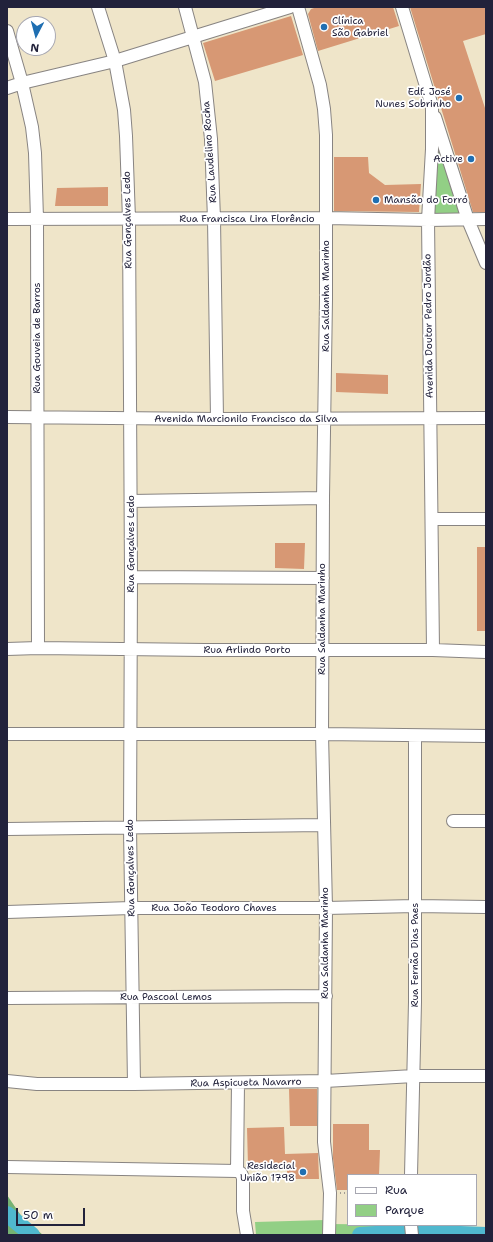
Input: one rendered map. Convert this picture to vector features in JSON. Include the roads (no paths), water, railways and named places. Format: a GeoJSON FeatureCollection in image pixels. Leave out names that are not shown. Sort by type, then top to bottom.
{"type":"FeatureCollection","features":[{"type":"Feature","properties":{"kind":"street","name":"Rua Gonçalves Ledo"},"geometry":{"type":"LineString","coordinates":[[98,7],[115,61],[124,110],[128,219],[131,501],[130,828],[134,1084]]}},
{"type":"Feature","properties":{"kind":"street","name":"Rua Laudelino Rocha"},"geometry":{"type":"LineString","coordinates":[[185,7],[205,82],[211,139],[214,219],[217,419]]}},
{"type":"Feature","properties":{"kind":"street"},"geometry":{"type":"LineString","coordinates":[[7,88],[115,61],[290,7]]}},
{"type":"Feature","properties":{"kind":"street","name":"Rua Saldanha Marinho"},"geometry":{"type":"LineString","coordinates":[[298,7],[320,85],[326,135],[327,218],[322,578],[322,734],[326,908],[324,1142],[330,1193],[329,1231]]}},
{"type":"Feature","properties":{"kind":"street","name":"Avenida Doutor Pedro Jordão"},"geometry":{"type":"LineString","coordinates":[[402,7],[432,106],[432,149],[428,220],[433,650]]}},
{"type":"Feature","properties":{"kind":"street","name":"Rua Gouveia de Barros"},"geometry":{"type":"LineString","coordinates":[[7,31],[32,127],[35,153],[38,219],[38,648]]}},
{"type":"Feature","properties":{"kind":"street"},"geometry":{"type":"LineString","coordinates":[[432,106],[468,220],[486,263]]}},
{"type":"Feature","properties":{"kind":"street","name":"Rua Francisca Lira Florêncio"},"geometry":{"type":"LineString","coordinates":[[7,219],[486,219]]}},
{"type":"Feature","properties":{"kind":"street","name":"Avenida Marcionilo Francisco da Silva"},"geometry":{"type":"LineString","coordinates":[[7,417],[130,419],[486,418]]}},
{"type":"Feature","properties":{"kind":"street"},"geometry":{"type":"LineString","coordinates":[[131,501],[323,498]]}},
{"type":"Feature","properties":{"kind":"street"},"geometry":{"type":"LineString","coordinates":[[432,519],[486,519]]}},
{"type":"Feature","properties":{"kind":"street"},"geometry":{"type":"LineString","coordinates":[[131,578],[322,578]]}},
{"type":"Feature","properties":{"kind":"street","name":"Rua Arlindo Porto"},"geometry":{"type":"LineString","coordinates":[[7,649],[433,650],[486,652]]}},
{"type":"Feature","properties":{"kind":"street"},"geometry":{"type":"LineString","coordinates":[[7,734],[322,734],[486,736]]}},
{"type":"Feature","properties":{"kind":"street","name":"Rua Fernão Dias Paes"},"geometry":{"type":"LineString","coordinates":[[411,1174],[414,1076],[415,736]]}},
{"type":"Feature","properties":{"kind":"street"},"geometry":{"type":"LineString","coordinates":[[453,821],[486,821]]}},
{"type":"Feature","properties":{"kind":"street"},"geometry":{"type":"LineString","coordinates":[[7,829],[323,825]]}},
{"type":"Feature","properties":{"kind":"street","name":"Rua João Teodoro Chaves"},"geometry":{"type":"LineString","coordinates":[[7,912],[132,908],[326,908],[415,906],[486,907]]}},
{"type":"Feature","properties":{"kind":"street","name":"Rua Pascoal Lemos"},"geometry":{"type":"LineString","coordinates":[[7,998],[326,996]]}},
{"type":"Feature","properties":{"kind":"street","name":"Rua Aspicueta Navarro"},"geometry":{"type":"LineString","coordinates":[[7,1081],[37,1084],[238,1083],[325,1081],[414,1076],[486,1076]]}},
{"type":"Feature","properties":{"kind":"street"},"geometry":{"type":"LineString","coordinates":[[237,1171],[238,1083]]}},
{"type":"Feature","properties":{"kind":"street"},"geometry":{"type":"LineString","coordinates":[[7,1167],[237,1171],[241,1173],[244,1178],[243,1211],[247,1235]]}},
{"type":"Feature","properties":{"kind":"waterway"},"geometry":{"type":"LineString","coordinates":[[7,1214],[32,1235]]}},
{"type":"Feature","properties":{"kind":"waterway"},"geometry":{"type":"LineString","coordinates":[[360,1235],[409,1232],[486,1235]]}},
{"type":"Feature","properties":{"kind":"place","name":"Clínica São Gabriel"},"geometry":{"type":"Point","coordinates":[324,27]}},
{"type":"Feature","properties":{"kind":"place","name":"Edf. José Nunes Sobrinho"},"geometry":{"type":"Point","coordinates":[459,98]}},
{"type":"Feature","properties":{"kind":"place","name":"Active"},"geometry":{"type":"Point","coordinates":[471,159]}},
{"type":"Feature","properties":{"kind":"place","name":"Mansão do Forró"},"geometry":{"type":"Point","coordinates":[376,200]}},
{"type":"Feature","properties":{"kind":"place","name":"Residecial União 1798"},"geometry":{"type":"Point","coordinates":[303,1172]}}]}
